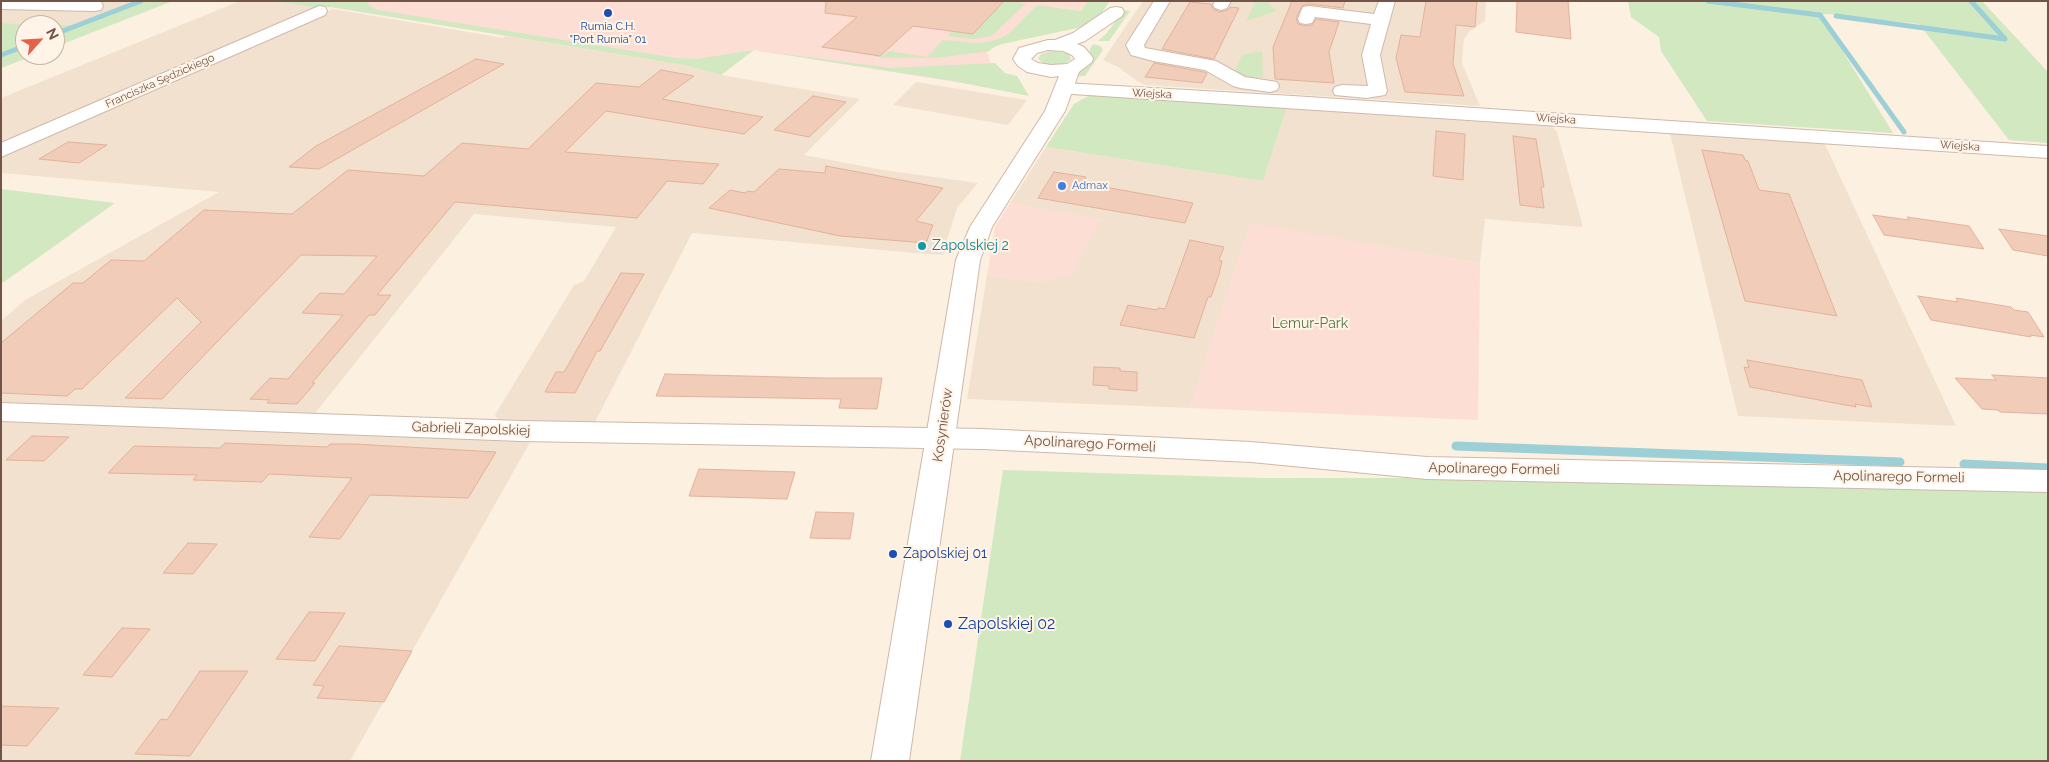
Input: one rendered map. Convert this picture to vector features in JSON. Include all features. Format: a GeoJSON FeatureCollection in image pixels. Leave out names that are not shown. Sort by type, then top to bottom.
{"type":"FeatureCollection","features":[{"type":"Feature","properties":{"kind":"street"},"geometry":{"type":"LineString","coordinates":[[1162,1],[1135,45],[1137,51],[1153,56],[1210,64],[1240,82],[1254,86],[1366,92],[1378,91],[1371,55],[1386,1]]}},
{"type":"Feature","properties":{"kind":"street"},"geometry":{"type":"LineString","coordinates":[[1,4],[95,6]]}},
{"type":"Feature","properties":{"kind":"street"},"geometry":{"type":"LineString","coordinates":[[1058,45],[1079,37],[1120,7]]}},
{"type":"Feature","properties":{"kind":"street"},"geometry":{"type":"LineString","coordinates":[[1071,69],[1061,71],[1040,70],[1024,62],[1023,56],[1031,49],[1039,46],[1058,45],[1073,48],[1082,54],[1091,41],[1106,28],[1120,7]]}},
{"type":"Feature","properties":{"kind":"street","name":"Franciszka Sędzickiego"},"geometry":{"type":"LineString","coordinates":[[1,151],[319,11]]}},
{"type":"Feature","properties":{"kind":"street"},"geometry":{"type":"LineString","coordinates":[[1306,19],[1309,11],[1381,20]]}},
{"type":"Feature","properties":{"kind":"street","name":"Kosynierów"},"geometry":{"type":"LineString","coordinates":[[890,761],[941,439],[962,290],[974,244],[994,204],[1059,100],[1071,69],[1083,62],[1082,54]]}},
{"type":"Feature","properties":{"kind":"street"},"geometry":{"type":"LineString","coordinates":[[1040,70],[1048,80],[1054,98],[1059,100]]}},
{"type":"Feature","properties":{"kind":"street","name":"Wiejska"},"geometry":{"type":"LineString","coordinates":[[1059,100],[1293,102],[2048,152]]}},
{"type":"Feature","properties":{"kind":"street","name":"Gabrieli Zapolskiej"},"geometry":{"type":"LineString","coordinates":[[1,412],[521,431],[941,439]]}},
{"type":"Feature","properties":{"kind":"street","name":"Apolinarego Formeli"},"geometry":{"type":"LineString","coordinates":[[941,439],[983,439],[1251,452],[1427,468],[1902,477],[2048,482]]}},
{"type":"Feature","properties":{"kind":"shaded area"},"geometry":{"type":"Polygon","coordinates":[[[1,1],[139,1],[76,25],[65,25],[65,15],[15,15],[15,23],[1,23],[1,1]]]}},
{"type":"Feature","properties":{"kind":"shaded area"},"geometry":{"type":"Polygon","coordinates":[[[240,1],[275,1],[316,8],[1,145],[1,98],[240,1]]]}},
{"type":"Feature","properties":{"kind":"shaded area"},"geometry":{"type":"Polygon","coordinates":[[[345,1],[1088,1],[1081,11],[1037,5],[1002,40],[987,51],[992,68],[1025,93],[754,50],[684,65],[331,7],[345,1]]]}},
{"type":"Feature","properties":{"kind":"shaded area"},"geometry":{"type":"Polygon","coordinates":[[[1143,1],[1486,1],[1485,21],[1469,32],[1464,39],[1462,63],[1480,106],[1146,85],[1103,60],[1143,1]]]}},
{"type":"Feature","properties":{"kind":"shaded area"},"geometry":{"type":"Polygon","coordinates":[[[333,9],[503,38],[506,36],[684,65],[721,75],[860,99],[804,155],[883,170],[978,183],[957,208],[947,240],[922,237],[915,253],[692,233],[593,426],[501,423],[495,415],[574,285],[584,281],[616,227],[474,214],[312,417],[213,414],[211,410],[1,407],[1,321],[25,300],[219,192],[2,173],[1,155],[333,9]]]}},
{"type":"Feature","properties":{"kind":"shaded area"},"geometry":{"type":"Polygon","coordinates":[[[916,82],[1027,100],[1008,125],[893,105],[916,82]]]}},
{"type":"Feature","properties":{"kind":"shaded area"},"geometry":{"type":"Polygon","coordinates":[[[1288,104],[1546,120],[1557,132],[1583,227],[1485,219],[1480,263],[1250,224],[1190,408],[967,399],[987,275],[1041,282],[1101,220],[1010,203],[1046,147],[1263,181],[1288,104]]]}},
{"type":"Feature","properties":{"kind":"shaded area"},"geometry":{"type":"Polygon","coordinates":[[[1669,129],[1823,140],[1956,426],[1738,416],[1669,129]]]}},
{"type":"Feature","properties":{"kind":"shaded area"},"geometry":{"type":"Polygon","coordinates":[[[1010,203],[1101,219],[1072,274],[1041,282],[987,275],[995,227],[1010,203]]]}},
{"type":"Feature","properties":{"kind":"shaded area","name":"Lemur-Park"},"geometry":{"type":"Polygon","coordinates":[[[1250,223],[1480,263],[1478,420],[1190,408],[1250,223]]]}},
{"type":"Feature","properties":{"kind":"shaded area"},"geometry":{"type":"Polygon","coordinates":[[[922,237],[947,240],[943,255],[915,253],[922,237]]]}},
{"type":"Feature","properties":{"kind":"shaded area"},"geometry":{"type":"Polygon","coordinates":[[[1,420],[533,437],[350,761],[1,761],[1,420]]]}},
{"type":"Feature","properties":{"kind":"green space"},"geometry":{"type":"Polygon","coordinates":[[[137,1],[173,1],[65,43],[65,25],[75,25],[137,1]]]}},
{"type":"Feature","properties":{"kind":"green space"},"geometry":{"type":"Polygon","coordinates":[[[275,1],[368,1],[369,6],[378,10],[676,58],[697,59],[754,50],[721,75],[684,65],[331,7],[316,8],[275,1]]]}},
{"type":"Feature","properties":{"kind":"green space"},"geometry":{"type":"Polygon","coordinates":[[[1004,1],[1026,3],[992,36],[973,39],[947,36],[952,31],[973,34],[1004,1]]]}},
{"type":"Feature","properties":{"kind":"green space"},"geometry":{"type":"Polygon","coordinates":[[[1088,1],[1110,1],[1098,18],[1082,27],[1002,44],[992,48],[990,51],[936,58],[885,58],[795,43],[882,56],[889,51],[927,57],[943,40],[975,43],[1001,38],[1009,33],[1037,5],[1081,11],[1088,1]]]}},
{"type":"Feature","properties":{"kind":"green space"},"geometry":{"type":"Polygon","coordinates":[[[1256,1],[1266,1],[1277,11],[1246,21],[1256,1]]]}},
{"type":"Feature","properties":{"kind":"green space"},"geometry":{"type":"Polygon","coordinates":[[[1628,1],[1982,1],[2048,72],[2048,143],[2009,140],[1919,24],[1830,14],[1817,15],[1821,16],[1893,133],[1707,121],[1661,51],[1659,37],[1631,17],[1628,1]]]}},
{"type":"Feature","properties":{"kind":"green space"},"geometry":{"type":"Polygon","coordinates":[[[1124,10],[1130,11],[1109,41],[1098,41],[1106,34],[1124,10]]]}},
{"type":"Feature","properties":{"kind":"green space"},"geometry":{"type":"Polygon","coordinates":[[[1,23],[15,23],[15,63],[1,68],[1,23]]]}},
{"type":"Feature","properties":{"kind":"green space"},"geometry":{"type":"Polygon","coordinates":[[[1093,44],[1100,46],[1103,50],[1085,76],[1072,77],[1091,61],[1090,49],[1093,44]]]}},
{"type":"Feature","properties":{"kind":"green space"},"geometry":{"type":"Polygon","coordinates":[[[754,50],[891,68],[995,63],[1005,73],[1017,76],[1029,96],[953,81],[754,50]]]}},
{"type":"Feature","properties":{"kind":"green space"},"geometry":{"type":"Polygon","coordinates":[[[1053,51],[1069,54],[1071,59],[1066,63],[1052,65],[1045,64],[1038,59],[1041,54],[1053,51]]]}},
{"type":"Feature","properties":{"kind":"green space"},"geometry":{"type":"Polygon","coordinates":[[[1262,51],[1263,78],[1242,76],[1235,71],[1242,55],[1262,51]]]}},
{"type":"Feature","properties":{"kind":"green space"},"geometry":{"type":"Polygon","coordinates":[[[1090,95],[1288,104],[1263,181],[1046,147],[1074,104],[1090,95]]]}},
{"type":"Feature","properties":{"kind":"green space"},"geometry":{"type":"Polygon","coordinates":[[[1,189],[115,203],[1,284],[1,189]]]}},
{"type":"Feature","properties":{"kind":"green space"},"geometry":{"type":"Polygon","coordinates":[[[1003,470],[1263,478],[1420,478],[2048,490],[2048,761],[960,761],[1003,470]]]}},
{"type":"Feature","properties":{"kind":"building"},"geometry":{"type":"Polygon","coordinates":[[[826,1],[1004,1],[973,34],[913,26],[880,56],[822,47],[857,17],[825,13],[826,1]]]}},
{"type":"Feature","properties":{"kind":"building"},"geometry":{"type":"Polygon","coordinates":[[[1292,1],[1345,1],[1343,8],[1303,5],[1296,18],[1298,24],[1306,26],[1312,25],[1316,19],[1339,22],[1329,52],[1334,83],[1275,79],[1273,47],[1292,1]]]}},
{"type":"Feature","properties":{"kind":"building"},"geometry":{"type":"Polygon","coordinates":[[[1426,1],[1477,1],[1475,27],[1456,25],[1453,64],[1464,96],[1405,92],[1396,58],[1401,35],[1420,37],[1426,1]]]}},
{"type":"Feature","properties":{"kind":"building"},"geometry":{"type":"Polygon","coordinates":[[[1517,1],[1568,1],[1571,39],[1516,32],[1517,1]]]}},
{"type":"Feature","properties":{"kind":"building"},"geometry":{"type":"Polygon","coordinates":[[[1190,2],[1211,4],[1213,9],[1220,12],[1228,10],[1230,7],[1239,8],[1214,59],[1162,49],[1190,2]]]}},
{"type":"Feature","properties":{"kind":"building"},"geometry":{"type":"Polygon","coordinates":[[[476,59],[504,64],[319,169],[289,167],[316,146],[476,59]]]}},
{"type":"Feature","properties":{"kind":"building"},"geometry":{"type":"Polygon","coordinates":[[[1154,63],[1207,73],[1202,83],[1145,77],[1154,63]]]}},
{"type":"Feature","properties":{"kind":"building"},"geometry":{"type":"Polygon","coordinates":[[[661,70],[694,76],[662,99],[763,117],[744,134],[606,111],[565,152],[719,164],[703,184],[667,181],[637,218],[455,202],[377,295],[391,295],[375,315],[369,315],[312,383],[315,383],[297,404],[267,403],[270,400],[250,399],[270,378],[288,379],[343,315],[302,313],[320,293],[344,294],[377,256],[301,255],[162,399],[125,398],[201,322],[177,298],[82,389],[75,389],[67,396],[1,393],[1,343],[73,283],[83,283],[111,260],[144,261],[204,210],[292,214],[348,170],[424,176],[462,143],[528,149],[596,83],[639,87],[661,70]]]}},
{"type":"Feature","properties":{"kind":"building"},"geometry":{"type":"Polygon","coordinates":[[[813,96],[846,102],[809,137],[774,130],[813,96]]]}},
{"type":"Feature","properties":{"kind":"building"},"geometry":{"type":"Polygon","coordinates":[[[1436,131],[1465,134],[1463,180],[1433,176],[1436,131]]]}},
{"type":"Feature","properties":{"kind":"building"},"geometry":{"type":"Polygon","coordinates":[[[1513,136],[1536,139],[1544,187],[1541,187],[1544,208],[1520,205],[1513,136]]]}},
{"type":"Feature","properties":{"kind":"building"},"geometry":{"type":"Polygon","coordinates":[[[68,142],[107,145],[79,163],[39,159],[68,142]]]}},
{"type":"Feature","properties":{"kind":"building"},"geometry":{"type":"Polygon","coordinates":[[[1702,150],[1743,155],[1745,160],[1748,161],[1759,190],[1789,194],[1837,316],[1745,301],[1702,150]]]}},
{"type":"Feature","properties":{"kind":"building"},"geometry":{"type":"Polygon","coordinates":[[[826,166],[943,188],[916,221],[933,225],[926,243],[840,236],[709,208],[730,190],[745,193],[748,191],[754,192],[779,169],[825,173],[826,166]]]}},
{"type":"Feature","properties":{"kind":"building"},"geometry":{"type":"Polygon","coordinates":[[[1054,172],[1086,177],[1083,183],[1193,203],[1185,223],[1038,198],[1054,172]]]}},
{"type":"Feature","properties":{"kind":"building"},"geometry":{"type":"Polygon","coordinates":[[[1873,215],[1909,220],[1907,217],[1969,226],[1984,249],[1884,235],[1873,215]]]}},
{"type":"Feature","properties":{"kind":"building"},"geometry":{"type":"Polygon","coordinates":[[[1999,229],[2048,236],[2048,256],[2013,250],[1999,229]]]}},
{"type":"Feature","properties":{"kind":"building"},"geometry":{"type":"Polygon","coordinates":[[[1190,240],[1224,247],[1219,260],[1222,261],[1219,274],[1211,297],[1208,297],[1194,338],[1120,325],[1128,305],[1157,310],[1158,308],[1165,309],[1190,240]]]}},
{"type":"Feature","properties":{"kind":"building"},"geometry":{"type":"Polygon","coordinates":[[[621,273],[644,274],[600,351],[597,351],[575,393],[545,392],[556,372],[564,372],[621,273]]]}},
{"type":"Feature","properties":{"kind":"building"},"geometry":{"type":"Polygon","coordinates":[[[1918,296],[1958,302],[1956,298],[2011,307],[2014,310],[2028,312],[2044,337],[2030,335],[2031,337],[1931,320],[1918,296]]]}},
{"type":"Feature","properties":{"kind":"building"},"geometry":{"type":"Polygon","coordinates":[[[1747,360],[1862,380],[1872,407],[1855,404],[1856,407],[1750,387],[1744,367],[1749,368],[1747,360]]]}},
{"type":"Feature","properties":{"kind":"building"},"geometry":{"type":"Polygon","coordinates":[[[1094,367],[1120,368],[1120,371],[1137,372],[1137,391],[1109,389],[1109,386],[1093,385],[1094,367]]]}},
{"type":"Feature","properties":{"kind":"building"},"geometry":{"type":"Polygon","coordinates":[[[665,374],[882,378],[877,409],[839,408],[841,399],[656,396],[665,374]]]}},
{"type":"Feature","properties":{"kind":"building"},"geometry":{"type":"Polygon","coordinates":[[[1992,375],[2048,378],[2048,414],[2000,412],[1998,410],[1982,409],[1955,378],[1996,380],[1992,375]]]}},
{"type":"Feature","properties":{"kind":"building"},"geometry":{"type":"Polygon","coordinates":[[[32,436],[69,437],[44,461],[6,460],[32,436]]]}},
{"type":"Feature","properties":{"kind":"building"},"geometry":{"type":"Polygon","coordinates":[[[225,443],[327,447],[330,444],[355,444],[496,452],[468,498],[370,495],[340,539],[309,537],[352,478],[269,474],[262,482],[193,480],[197,475],[108,473],[134,446],[220,448],[225,443]]]}},
{"type":"Feature","properties":{"kind":"building"},"geometry":{"type":"Polygon","coordinates":[[[699,469],[795,472],[787,499],[689,496],[699,469]]]}},
{"type":"Feature","properties":{"kind":"building"},"geometry":{"type":"Polygon","coordinates":[[[816,512],[854,513],[850,539],[810,538],[816,512]]]}},
{"type":"Feature","properties":{"kind":"building"},"geometry":{"type":"Polygon","coordinates":[[[188,543],[217,544],[193,574],[163,573],[188,543]]]}},
{"type":"Feature","properties":{"kind":"building"},"geometry":{"type":"Polygon","coordinates":[[[309,612],[345,613],[315,661],[276,659],[309,612]]]}},
{"type":"Feature","properties":{"kind":"building"},"geometry":{"type":"Polygon","coordinates":[[[122,628],[150,629],[112,677],[83,675],[122,628]]]}},
{"type":"Feature","properties":{"kind":"building"},"geometry":{"type":"Polygon","coordinates":[[[339,646],[412,651],[384,702],[317,698],[324,686],[313,685],[339,646]]]}},
{"type":"Feature","properties":{"kind":"building"},"geometry":{"type":"Polygon","coordinates":[[[200,671],[248,671],[190,756],[135,754],[161,719],[167,720],[200,671]]]}},
{"type":"Feature","properties":{"kind":"building"},"geometry":{"type":"Polygon","coordinates":[[[1,706],[59,708],[27,746],[1,745],[1,706]]]}},
{"type":"Feature","properties":{"kind":"waterway"},"geometry":{"type":"LineString","coordinates":[[65,30],[141,1]]}},
{"type":"Feature","properties":{"kind":"waterway"},"geometry":{"type":"LineString","coordinates":[[1708,1],[1820,15],[1904,132]]}},
{"type":"Feature","properties":{"kind":"waterway"},"geometry":{"type":"LineString","coordinates":[[1836,16],[2005,39],[1971,1]]}},
{"type":"Feature","properties":{"kind":"waterway"},"geometry":{"type":"LineString","coordinates":[[1,55],[15,50]]}},
{"type":"Feature","properties":{"kind":"waterway"},"geometry":{"type":"LineString","coordinates":[[1456,446],[1900,462]]}},
{"type":"Feature","properties":{"kind":"waterway"},"geometry":{"type":"LineString","coordinates":[[1964,464],[2048,468]]}},
{"type":"Feature","properties":{"kind":"place","name":"Rumia C.H. \"Port Rumia\" 01"},"geometry":{"type":"Point","coordinates":[608,13]}},
{"type":"Feature","properties":{"kind":"place","name":"Admax"},"geometry":{"type":"Point","coordinates":[1062,186]}},
{"type":"Feature","properties":{"kind":"place","name":"Zapolskiej 2"},"geometry":{"type":"Point","coordinates":[922,246]}},
{"type":"Feature","properties":{"kind":"place","name":"Zapolskiej 01"},"geometry":{"type":"Point","coordinates":[893,554]}},
{"type":"Feature","properties":{"kind":"place","name":"Zapolskiej 02"},"geometry":{"type":"Point","coordinates":[948,624]}}]}
